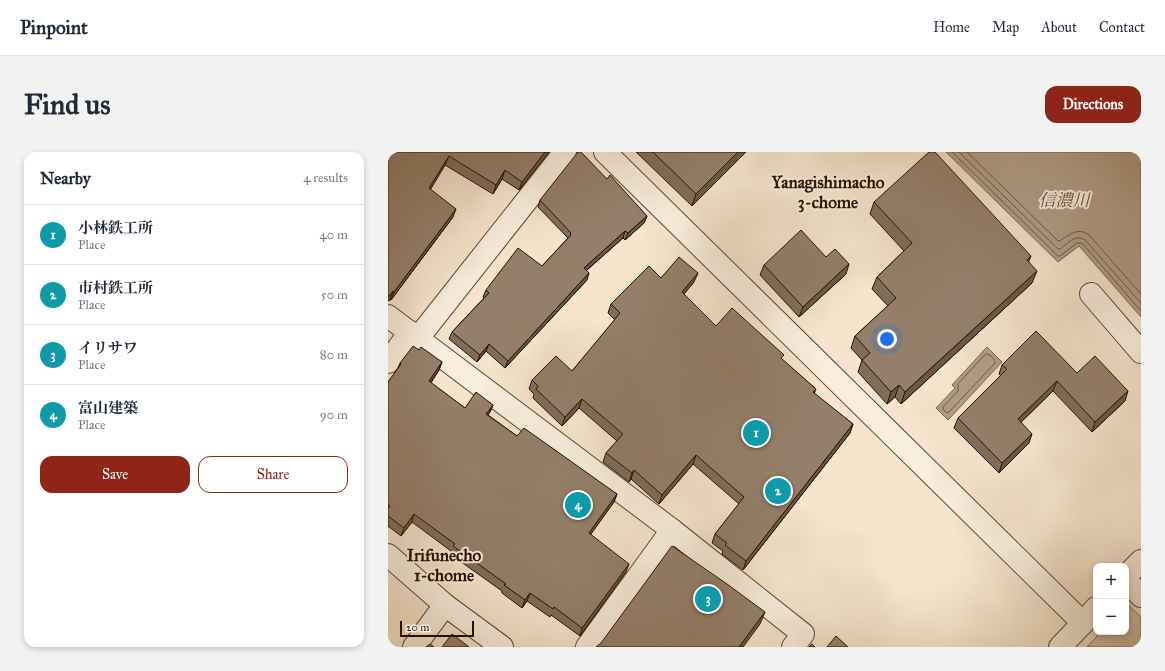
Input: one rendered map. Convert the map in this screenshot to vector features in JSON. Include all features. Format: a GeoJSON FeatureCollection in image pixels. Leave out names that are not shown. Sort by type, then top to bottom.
{"type":"FeatureCollection","features":[{"type":"Feature","properties":{"kind":"street"},"geometry":{"type":"LineString","coordinates":[[388,362],[414,335],[565,152]]}},
{"type":"Feature","properties":{"kind":"street"},"geometry":{"type":"LineString","coordinates":[[605,152],[1089,616],[1060,647]]}},
{"type":"Feature","properties":{"kind":"street"},"geometry":{"type":"LineString","coordinates":[[1091,294],[1141,352]]}},
{"type":"Feature","properties":{"kind":"street"},"geometry":{"type":"LineString","coordinates":[[388,316],[672,530],[803,634],[793,647]]}},
{"type":"Feature","properties":{"kind":"street"},"geometry":{"type":"LineString","coordinates":[[587,647],[672,530]]}},
{"type":"Feature","properties":{"kind":"street"},"geometry":{"type":"LineString","coordinates":[[388,555],[446,605],[502,647]]}},
{"type":"Feature","properties":{"kind":"street"},"geometry":{"type":"LineString","coordinates":[[1129,573],[1141,561]]}},
{"type":"Feature","properties":{"kind":"street"},"geometry":{"type":"LineString","coordinates":[[1129,583],[1141,596]]}},
{"type":"Feature","properties":{"kind":"street"},"geometry":{"type":"LineString","coordinates":[[414,647],[446,605]]}},
{"type":"Feature","properties":{"kind":"shaded area"},"geometry":{"type":"Polygon","coordinates":[[[1129,606],[1141,617],[1141,647],[1087,647],[1098,635],[1129,635],[1129,606]]]}},
{"type":"Feature","properties":{"kind":"water","name":"信濃川"},"geometry":{"type":"Polygon","coordinates":[[[946,152],[1141,152],[1141,317],[1079,246],[1058,262],[946,152]]]}},
{"type":"Feature","properties":{"kind":"water"},"geometry":{"type":"Polygon","coordinates":[[[987,347],[1002,362],[948,420],[936,408],[955,388],[952,385],[987,347]]]}},
{"type":"Feature","properties":{"kind":"building"},"geometry":{"type":"Polygon","coordinates":[[[388,152],[545,152],[522,182],[505,170],[496,185],[449,156],[429,188],[456,209],[394,292],[393,291],[388,296],[388,152]]]}},
{"type":"Feature","properties":{"kind":"building"},"geometry":{"type":"Polygon","coordinates":[[[578,152],[581,152],[607,179],[610,175],[647,216],[628,233],[625,231],[584,268],[589,273],[508,361],[489,344],[480,355],[452,332],[489,293],[486,290],[518,248],[542,266],[571,235],[571,233],[540,200],[578,152]]]}},
{"type":"Feature","properties":{"kind":"building"},"geometry":{"type":"Polygon","coordinates":[[[653,152],[738,152],[696,194],[653,152]]]}},
{"type":"Feature","properties":{"kind":"building"},"geometry":{"type":"Polygon","coordinates":[[[929,152],[935,152],[1031,256],[1027,260],[1037,271],[905,392],[899,385],[891,392],[862,360],[870,353],[855,336],[896,298],[877,277],[912,243],[874,202],[929,152]]]}},
{"type":"Feature","properties":{"kind":"building"},"geometry":{"type":"Polygon","coordinates":[[[801,230],[826,257],[835,249],[849,264],[803,307],[764,265],[801,230]]]}},
{"type":"Feature","properties":{"kind":"building"},"geometry":{"type":"Polygon","coordinates":[[[679,257],[698,273],[682,292],[716,326],[732,308],[784,355],[781,358],[816,389],[813,392],[853,424],[746,561],[725,545],[727,543],[715,534],[744,497],[696,455],[662,495],[634,470],[632,473],[606,453],[623,434],[582,399],[565,417],[536,389],[538,386],[532,380],[556,356],[572,371],[620,313],[611,304],[649,266],[661,278],[679,257]]]}},
{"type":"Feature","properties":{"kind":"building"},"geometry":{"type":"Polygon","coordinates":[[[1036,331],[1077,373],[1095,356],[1128,391],[1095,422],[1057,381],[1018,419],[1032,434],[1002,463],[958,418],[1007,369],[1002,365],[1036,331]]]}},
{"type":"Feature","properties":{"kind":"building"},"geometry":{"type":"Polygon","coordinates":[[[413,346],[419,350],[421,347],[442,362],[429,381],[465,408],[476,392],[493,405],[486,414],[517,436],[524,428],[617,494],[589,533],[629,564],[582,628],[554,607],[553,609],[530,593],[525,600],[504,585],[506,584],[453,546],[455,544],[414,514],[404,528],[388,516],[388,509],[390,506],[388,504],[388,382],[413,346]]]}},
{"type":"Feature","properties":{"kind":"building"},"geometry":{"type":"Polygon","coordinates":[[[672,546],[765,612],[739,647],[596,647],[601,643],[672,546]]]}},
{"type":"Feature","properties":{"kind":"building"},"geometry":{"type":"Polygon","coordinates":[[[452,634],[469,647],[442,647],[452,634]]]}},
{"type":"Feature","properties":{"kind":"building"},"geometry":{"type":"Polygon","coordinates":[[[836,636],[848,647],[827,647],[836,636]]]}},
{"type":"Feature","properties":{"kind":"building"},"geometry":{"type":"Polygon","coordinates":[[[430,644],[434,647],[426,647],[430,644]]]}},
{"type":"Feature","properties":{"kind":"place","name":"小林鉄工所"},"geometry":{"type":"Point","coordinates":[756,433]}},
{"type":"Feature","properties":{"kind":"place","name":"市村鉄工所"},"geometry":{"type":"Point","coordinates":[778,491]}},
{"type":"Feature","properties":{"kind":"place","name":"富山建築"},"geometry":{"type":"Point","coordinates":[578,505]}},
{"type":"Feature","properties":{"kind":"place","name":"イリサワ"},"geometry":{"type":"Point","coordinates":[708,599]}},
{"type":"Feature","properties":{"kind":"district","name":"Yanagishimacho 3-chome"},"geometry":{"type":"Point","coordinates":[828,192]}},
{"type":"Feature","properties":{"kind":"district","name":"Irifunecho 1-chome"},"geometry":{"type":"Point","coordinates":[444,565]}}]}
